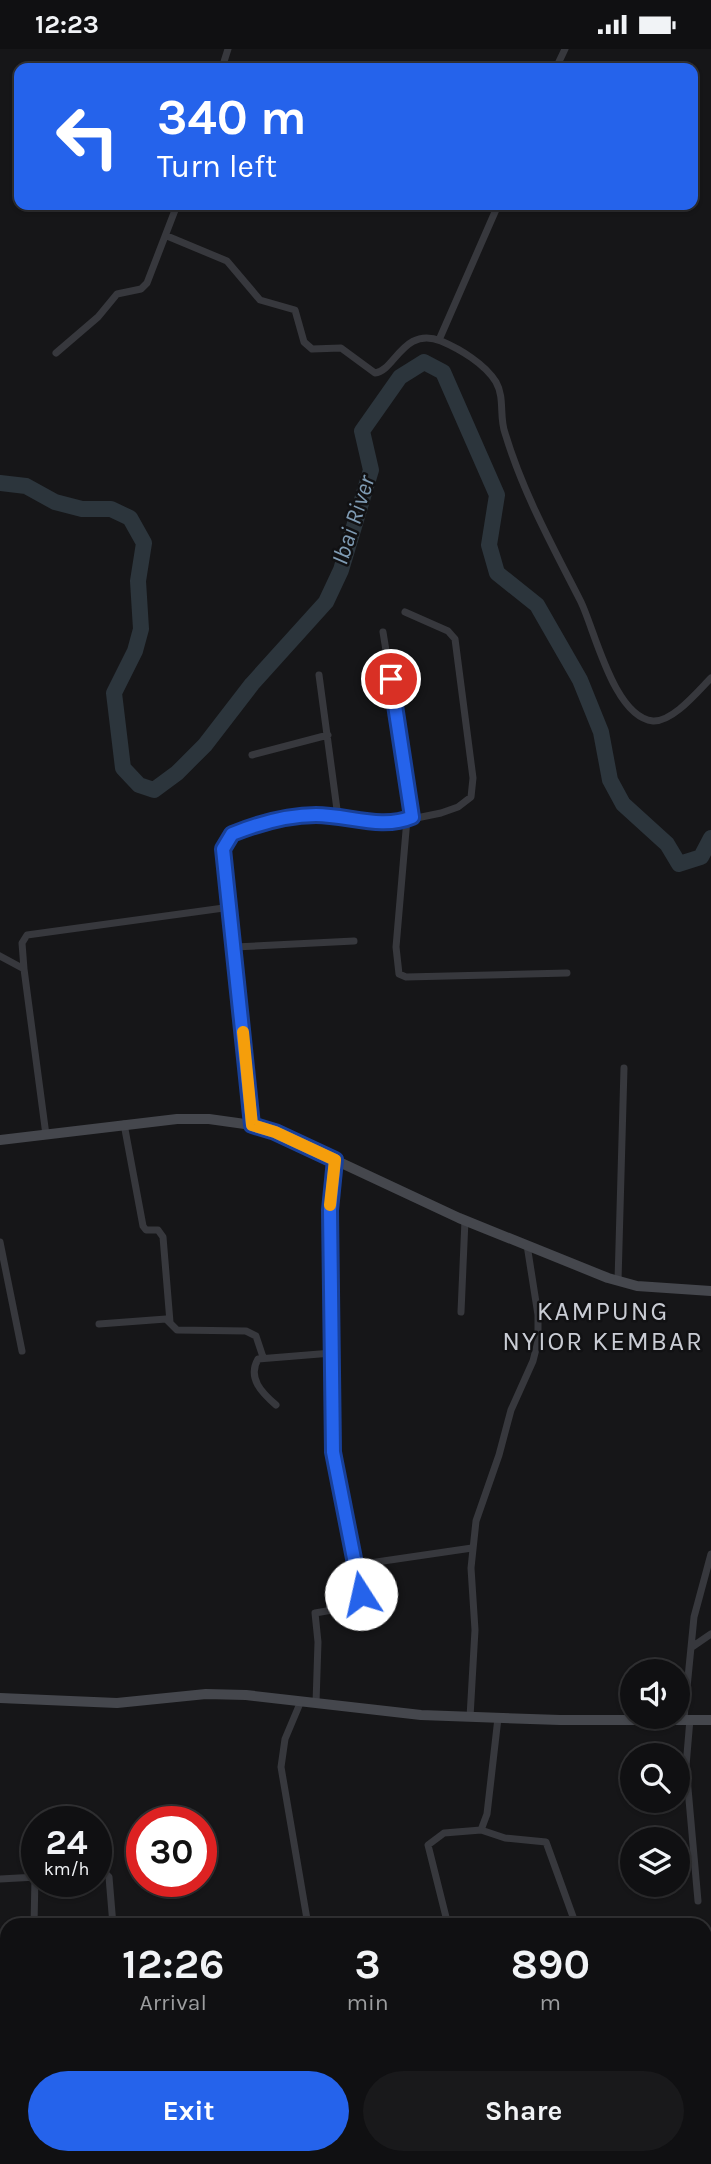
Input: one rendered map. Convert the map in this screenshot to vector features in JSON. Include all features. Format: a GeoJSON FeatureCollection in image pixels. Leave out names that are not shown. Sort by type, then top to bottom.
{"type":"FeatureCollection","features":[{"type":"Feature","properties":{"kind":"main road"},"geometry":{"type":"LineString","coordinates":[[0,1140],[124,1124],[197,1119],[252,1125],[275,1132],[464,1220],[618,1281],[648,1287],[711,1291]]}},
{"type":"Feature","properties":{"kind":"main road"},"geometry":{"type":"LineString","coordinates":[[0,1697],[117,1703],[226,1694],[395,1713],[498,1718],[620,1719]]}},
{"type":"Feature","properties":{"kind":"main road"},"geometry":{"type":"LineString","coordinates":[[690,1719],[711,1720]]}},
{"type":"Feature","properties":{"kind":"street"},"geometry":{"type":"LineString","coordinates":[[56,353],[98,317],[117,294],[145,287],[175,210]]}},
{"type":"Feature","properties":{"kind":"street"},"geometry":{"type":"LineString","coordinates":[[439,340],[496,210]]}},
{"type":"Feature","properties":{"kind":"street"},"geometry":{"type":"LineString","coordinates":[[167,236],[227,261],[260,300],[295,310],[304,342],[312,349],[341,348],[370,370],[380,372],[405,346],[421,340],[439,340],[476,361],[500,389],[504,432],[538,519],[582,605],[606,669],[632,710],[644,719],[660,720],[672,714],[711,678]]}},
{"type":"Feature","properties":{"kind":"street"},"geometry":{"type":"LineString","coordinates":[[252,1125],[223,849],[232,834],[292,818],[338,817],[370,821],[410,818],[458,807],[467,802],[473,789],[455,639],[448,631],[405,612]]}},
{"type":"Feature","properties":{"kind":"street"},"geometry":{"type":"LineString","coordinates":[[383,632],[410,818],[396,947],[399,974],[406,977],[567,973]]}},
{"type":"Feature","properties":{"kind":"street"},"geometry":{"type":"LineString","coordinates":[[319,675],[338,817]]}},
{"type":"Feature","properties":{"kind":"street"},"geometry":{"type":"LineString","coordinates":[[252,755],[328,735]]}},
{"type":"Feature","properties":{"kind":"street"},"geometry":{"type":"LineString","coordinates":[[46,1135],[24,969],[22,943],[27,935],[231,907]]}},
{"type":"Feature","properties":{"kind":"street"},"geometry":{"type":"LineString","coordinates":[[235,947],[354,941]]}},
{"type":"Feature","properties":{"kind":"street"},"geometry":{"type":"LineString","coordinates":[[0,956],[24,969]]}},
{"type":"Feature","properties":{"kind":"street"},"geometry":{"type":"LineString","coordinates":[[618,1281],[624,1068]]}},
{"type":"Feature","properties":{"kind":"street"},"geometry":{"type":"LineString","coordinates":[[124,1124],[143,1226],[146,1230],[160,1231],[163,1237],[170,1322]]}},
{"type":"Feature","properties":{"kind":"street"},"geometry":{"type":"LineString","coordinates":[[316,1703],[318,1642],[314,1613],[359,1604],[361,1594],[333,1452],[331,1199],[335,1160]]}},
{"type":"Feature","properties":{"kind":"street"},"geometry":{"type":"LineString","coordinates":[[460,1312],[464,1220]]}},
{"type":"Feature","properties":{"kind":"street"},"geometry":{"type":"LineString","coordinates":[[0,1242],[22,1351]]}},
{"type":"Feature","properties":{"kind":"street"},"geometry":{"type":"LineString","coordinates":[[470,1717],[475,1630],[471,1594],[472,1548],[482,1496],[499,1455],[511,1410],[537,1347],[538,1315],[527,1245]]}},
{"type":"Feature","properties":{"kind":"street"},"geometry":{"type":"LineString","coordinates":[[99,1324],[166,1319],[177,1330],[252,1332],[263,1357]]}},
{"type":"Feature","properties":{"kind":"street"},"geometry":{"type":"LineString","coordinates":[[276,1405],[264,1395],[255,1380],[255,1364],[263,1357],[332,1353]]}},
{"type":"Feature","properties":{"kind":"street"},"geometry":{"type":"LineString","coordinates":[[356,1565],[472,1548]]}},
{"type":"Feature","properties":{"kind":"street"},"geometry":{"type":"LineString","coordinates":[[690,1676],[694,1616],[711,1554]]}},
{"type":"Feature","properties":{"kind":"street"},"geometry":{"type":"LineString","coordinates":[[692,1647],[711,1634]]}},
{"type":"Feature","properties":{"kind":"street"},"geometry":{"type":"LineString","coordinates":[[301,1701],[285,1739],[281,1767],[307,1918]]}},
{"type":"Feature","properties":{"kind":"street"},"geometry":{"type":"LineString","coordinates":[[481,1830],[487,1814],[498,1718]]}},
{"type":"Feature","properties":{"kind":"street"},"geometry":{"type":"LineString","coordinates":[[687,1729],[686,1766],[698,1901]]}},
{"type":"Feature","properties":{"kind":"street"},"geometry":{"type":"LineString","coordinates":[[446,1918],[428,1845],[444,1833],[481,1830],[505,1838],[546,1842],[573,1918]]}},
{"type":"Feature","properties":{"kind":"street"},"geometry":{"type":"LineString","coordinates":[[0,1879],[21,1878]]}},
{"type":"Feature","properties":{"kind":"street"},"geometry":{"type":"LineString","coordinates":[[34,1918],[35,1897]]}},
{"type":"Feature","properties":{"kind":"street"},"geometry":{"type":"LineString","coordinates":[[111,1897],[112,1918]]}},
{"type":"Feature","properties":{"kind":"waterway","name":"Ibai River"},"geometry":{"type":"LineString","coordinates":[[0,483],[26,486],[55,502],[82,509],[111,509],[130,518],[144,543],[138,581],[141,629],[135,651],[114,693],[123,768],[139,785],[154,790],[177,773],[205,745],[252,684],[326,602],[341,570],[371,470],[362,431],[400,377],[424,362],[443,372],[497,495],[489,545],[497,573],[537,605],[580,680],[601,732],[610,780],[623,804],[667,844],[679,864],[701,857],[711,838]]}},
{"type":"Feature","properties":{"kind":"slow traffic"},"geometry":{"type":"LineString","coordinates":[[243,1032],[252,1125],[268,1129],[335,1160],[330,1205]]}},
{"type":"Feature","properties":{"kind":"district","name":"KAMPUNG NYIOR KEMBAR"},"geometry":{"type":"Point","coordinates":[603,1326]}},
{"type":"Feature","properties":{"kind":"route"},"geometry":{"type":"LineString","coordinates":[[361,1594],[333,1452],[330,1210],[335,1160],[268,1129],[252,1125],[223,849],[232,834],[292,818],[313,815],[357,821],[397,822],[412,817],[391,679]]}}]}
